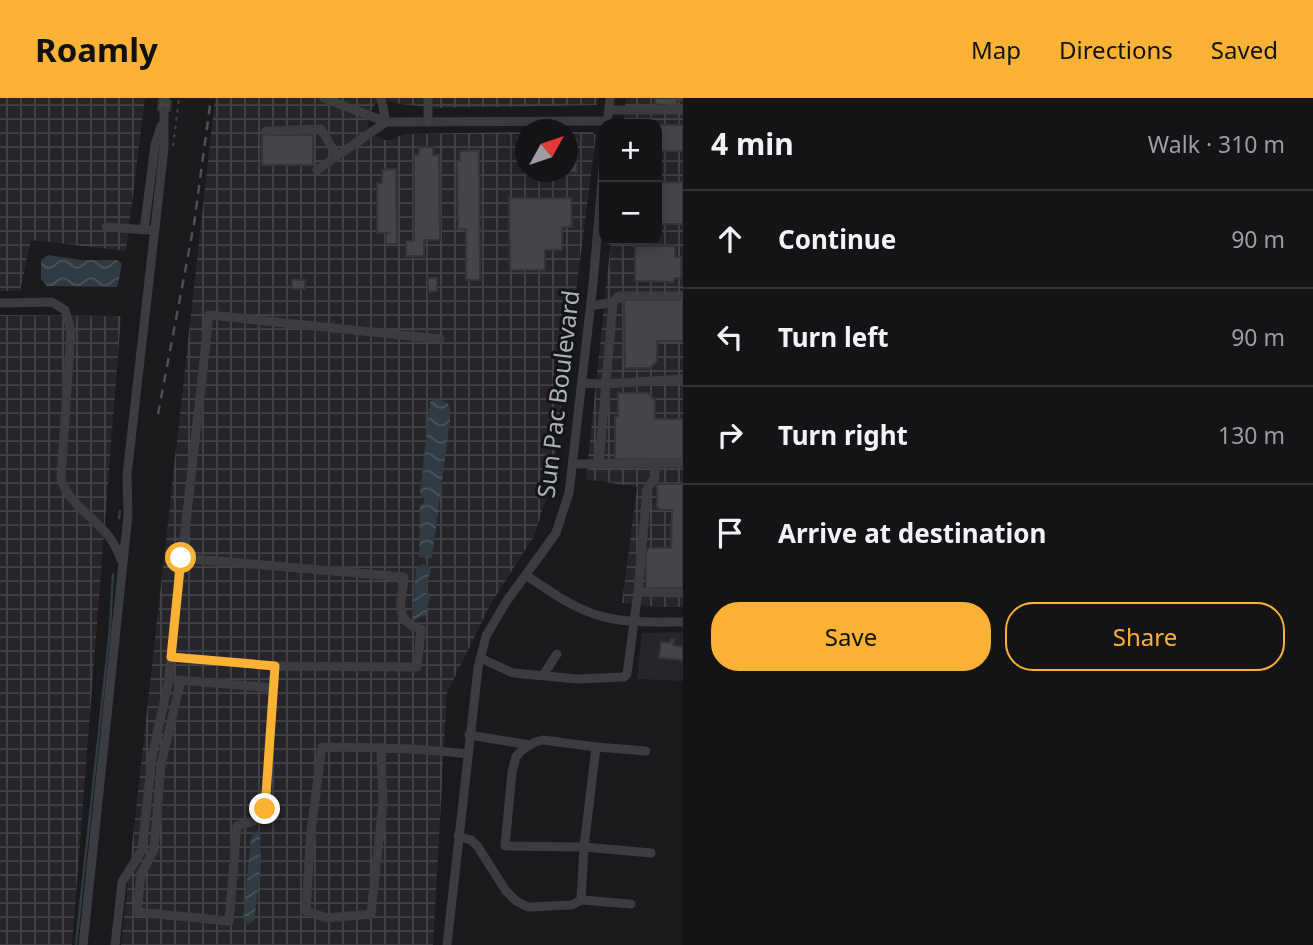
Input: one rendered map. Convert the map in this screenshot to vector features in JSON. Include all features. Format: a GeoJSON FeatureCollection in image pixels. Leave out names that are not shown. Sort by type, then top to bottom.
{"type":"FeatureCollection","features":[{"type":"Feature","properties":{"kind":"street"},"geometry":{"type":"LineString","coordinates":[[324,98],[386,122],[599,123]]}},
{"type":"Feature","properties":{"kind":"street"},"geometry":{"type":"LineString","coordinates":[[381,98],[386,122]]}},
{"type":"Feature","properties":{"kind":"street"},"geometry":{"type":"LineString","coordinates":[[428,98],[428,122]]}},
{"type":"Feature","properties":{"kind":"street"},"geometry":{"type":"LineString","coordinates":[[608,119],[610,98]]}},
{"type":"Feature","properties":{"kind":"street"},"geometry":{"type":"LineString","coordinates":[[83,945],[128,515],[127,475],[149,230],[164,148],[164,103]]}},
{"type":"Feature","properties":{"kind":"street"},"geometry":{"type":"LineString","coordinates":[[609,110],[683,110]]}},
{"type":"Feature","properties":{"kind":"street"},"geometry":{"type":"LineString","coordinates":[[317,170],[386,122]]}},
{"type":"Feature","properties":{"kind":"street"},"geometry":{"type":"LineString","coordinates":[[266,131],[321,129],[337,156]]}},
{"type":"Feature","properties":{"kind":"street","name":"Sun Pac Boulevard"},"geometry":{"type":"LineString","coordinates":[[447,945],[469,735],[480,658],[486,636],[506,602],[556,533],[569,493],[602,182]]}},
{"type":"Feature","properties":{"kind":"street"},"geometry":{"type":"LineString","coordinates":[[106,227],[149,230]]}},
{"type":"Feature","properties":{"kind":"street"},"geometry":{"type":"LineString","coordinates":[[590,306],[613,302],[619,296],[683,296]]}},
{"type":"Feature","properties":{"kind":"street"},"geometry":{"type":"LineString","coordinates":[[599,463],[613,302]]}},
{"type":"Feature","properties":{"kind":"street"},"geometry":{"type":"LineString","coordinates":[[0,303],[52,303],[65,310],[71,331],[61,479],[70,498],[110,536],[123,565]]}},
{"type":"Feature","properties":{"kind":"street"},"geometry":{"type":"LineString","coordinates":[[115,945],[122,882],[142,850],[152,757],[169,680],[209,315],[440,339]]}},
{"type":"Feature","properties":{"kind":"street"},"geometry":{"type":"LineString","coordinates":[[582,383],[683,379]]}},
{"type":"Feature","properties":{"kind":"street"},"geometry":{"type":"LineString","coordinates":[[480,658],[513,673],[578,678],[624,677],[627,674],[638,592],[647,489],[655,478],[655,463]]}},
{"type":"Feature","properties":{"kind":"street"},"geometry":{"type":"LineString","coordinates":[[574,464],[683,463]]}},
{"type":"Feature","properties":{"kind":"street"},"geometry":{"type":"LineString","coordinates":[[171,657],[275,666],[417,667],[421,629],[407,624],[401,615],[404,577],[181,558]]}},
{"type":"Feature","properties":{"kind":"street"},"geometry":{"type":"LineString","coordinates":[[527,576],[558,597],[596,615],[633,621],[683,622]]}},
{"type":"Feature","properties":{"kind":"street"},"geometry":{"type":"LineString","coordinates":[[638,592],[683,593]]}},
{"type":"Feature","properties":{"kind":"street"},"geometry":{"type":"LineString","coordinates":[[543,675],[557,654]]}},
{"type":"Feature","properties":{"kind":"street"},"geometry":{"type":"LineString","coordinates":[[181,680],[162,761],[154,850],[141,874],[138,912],[229,921],[237,826],[264,818],[275,666]]}},
{"type":"Feature","properties":{"kind":"street"},"geometry":{"type":"LineString","coordinates":[[169,680],[274,688]]}},
{"type":"Feature","properties":{"kind":"street"},"geometry":{"type":"LineString","coordinates":[[469,735],[530,745]]}},
{"type":"Feature","properties":{"kind":"street"},"geometry":{"type":"LineString","coordinates":[[646,751],[543,740],[530,745],[516,757],[512,772],[505,846],[651,853]]}},
{"type":"Feature","properties":{"kind":"street"},"geometry":{"type":"LineString","coordinates":[[381,747],[383,803],[371,914],[327,918],[306,911],[311,831],[321,747],[381,747],[411,747],[467,754]]}},
{"type":"Feature","properties":{"kind":"street"},"geometry":{"type":"LineString","coordinates":[[581,900],[596,747]]}},
{"type":"Feature","properties":{"kind":"street"},"geometry":{"type":"LineString","coordinates":[[458,836],[471,840],[478,847],[506,891],[516,901],[528,907],[572,905],[581,900],[631,904]]}},
{"type":"Feature","properties":{"kind":"shaded area"},"geometry":{"type":"Polygon","coordinates":[[[0,98],[145,98],[126,251],[31,240],[20,291],[0,291],[0,98]]]}},
{"type":"Feature","properties":{"kind":"shaded area"},"geometry":{"type":"Polygon","coordinates":[[[215,98],[598,98],[597,105],[437,108],[387,100],[375,104],[368,116],[369,129],[373,135],[385,140],[392,140],[403,134],[515,132],[515,182],[578,182],[578,132],[592,132],[596,135],[552,481],[534,536],[490,605],[447,693],[433,945],[121,945],[215,98]]]}},
{"type":"Feature","properties":{"kind":"shaded area"},"geometry":{"type":"Polygon","coordinates":[[[626,98],[683,98],[683,607],[622,603],[637,487],[586,479],[610,245],[662,245],[662,119],[624,119],[626,98]]]}},
{"type":"Feature","properties":{"kind":"shaded area"},"geometry":{"type":"Polygon","coordinates":[[[0,315],[121,316],[72,945],[0,945],[0,315]]]}},
{"type":"Feature","properties":{"kind":"shaded area"},"geometry":{"type":"Polygon","coordinates":[[[683,632],[683,681],[637,679],[642,633],[683,632]]]}},
{"type":"Feature","properties":{"kind":"water"},"geometry":{"type":"Polygon","coordinates":[[[48,255],[82,260],[117,260],[122,264],[118,285],[47,286],[41,279],[41,260],[48,255]]]}},
{"type":"Feature","properties":{"kind":"water"},"geometry":{"type":"Polygon","coordinates":[[[434,399],[447,402],[451,412],[432,558],[419,557],[420,506],[425,501],[420,493],[430,402],[434,399]]]}},
{"type":"Feature","properties":{"kind":"water"},"geometry":{"type":"Polygon","coordinates":[[[423,564],[431,568],[425,593],[430,596],[426,615],[414,620],[412,613],[416,569],[423,564]]]}},
{"type":"Feature","properties":{"kind":"water"},"geometry":{"type":"Polygon","coordinates":[[[260,831],[261,866],[254,921],[248,924],[243,921],[251,838],[254,832],[260,831]]]}},
{"type":"Feature","properties":{"kind":"building"},"geometry":{"type":"Polygon","coordinates":[[[655,98],[683,98],[683,101],[677,101],[677,107],[655,104],[655,98]]]}},
{"type":"Feature","properties":{"kind":"building"},"geometry":{"type":"Polygon","coordinates":[[[159,99],[171,101],[170,111],[158,110],[159,99]]]}},
{"type":"Feature","properties":{"kind":"building"},"geometry":{"type":"Polygon","coordinates":[[[662,125],[683,125],[683,151],[662,151],[662,125]]]}},
{"type":"Feature","properties":{"kind":"building"},"geometry":{"type":"Polygon","coordinates":[[[262,135],[313,135],[313,165],[262,165],[262,135]]]}},
{"type":"Feature","properties":{"kind":"building"},"geometry":{"type":"Polygon","coordinates":[[[419,147],[433,147],[433,155],[439,155],[440,240],[424,240],[424,256],[406,256],[406,241],[414,241],[414,155],[419,155],[419,147]]]}},
{"type":"Feature","properties":{"kind":"building"},"geometry":{"type":"Polygon","coordinates":[[[479,150],[480,280],[466,280],[466,229],[458,229],[457,161],[460,161],[460,151],[479,150]]]}},
{"type":"Feature","properties":{"kind":"building"},"geometry":{"type":"Polygon","coordinates":[[[396,169],[397,244],[386,244],[386,235],[389,233],[377,233],[377,183],[382,183],[382,170],[396,169]]]}},
{"type":"Feature","properties":{"kind":"building"},"geometry":{"type":"Polygon","coordinates":[[[662,182],[683,182],[683,224],[662,224],[662,182]]]}},
{"type":"Feature","properties":{"kind":"building"},"geometry":{"type":"Polygon","coordinates":[[[509,198],[571,198],[572,227],[562,227],[562,250],[545,250],[545,270],[510,270],[509,198]]]}},
{"type":"Feature","properties":{"kind":"building"},"geometry":{"type":"Polygon","coordinates":[[[635,246],[675,246],[675,257],[681,257],[681,278],[674,278],[674,282],[635,281],[635,246]]]}},
{"type":"Feature","properties":{"kind":"building"},"geometry":{"type":"Polygon","coordinates":[[[428,278],[437,278],[437,291],[428,292],[428,278]]]}},
{"type":"Feature","properties":{"kind":"building"},"geometry":{"type":"Polygon","coordinates":[[[292,280],[305,280],[305,289],[292,289],[292,280]]]}},
{"type":"Feature","properties":{"kind":"building"},"geometry":{"type":"Polygon","coordinates":[[[624,300],[683,300],[683,341],[657,341],[657,361],[650,368],[625,368],[624,300]]]}},
{"type":"Feature","properties":{"kind":"building"},"geometry":{"type":"Polygon","coordinates":[[[618,393],[648,393],[655,400],[655,419],[683,419],[683,459],[615,459],[618,393]]]}},
{"type":"Feature","properties":{"kind":"building"},"geometry":{"type":"Polygon","coordinates":[[[657,484],[683,484],[683,588],[646,588],[646,552],[649,548],[671,548],[672,510],[661,510],[657,507],[657,484]]]}},
{"type":"Feature","properties":{"kind":"building"},"geometry":{"type":"Polygon","coordinates":[[[671,639],[674,639],[673,645],[683,647],[683,660],[659,658],[661,642],[670,643],[671,639]]]}},
{"type":"Feature","properties":{"kind":"waterway"},"geometry":{"type":"LineString","coordinates":[[119,518],[120,511]]}},
{"type":"Feature","properties":{"kind":"waterway"},"geometry":{"type":"LineString","coordinates":[[76,945],[110,629],[113,574]]}},
{"type":"Feature","properties":{"kind":"railway"},"geometry":{"type":"LineString","coordinates":[[158,414],[194,224],[211,98]]}},
{"type":"Feature","properties":{"kind":"route"},"geometry":{"type":"LineString","coordinates":[[181,558],[171,657],[275,666],[265,809]]}}]}
